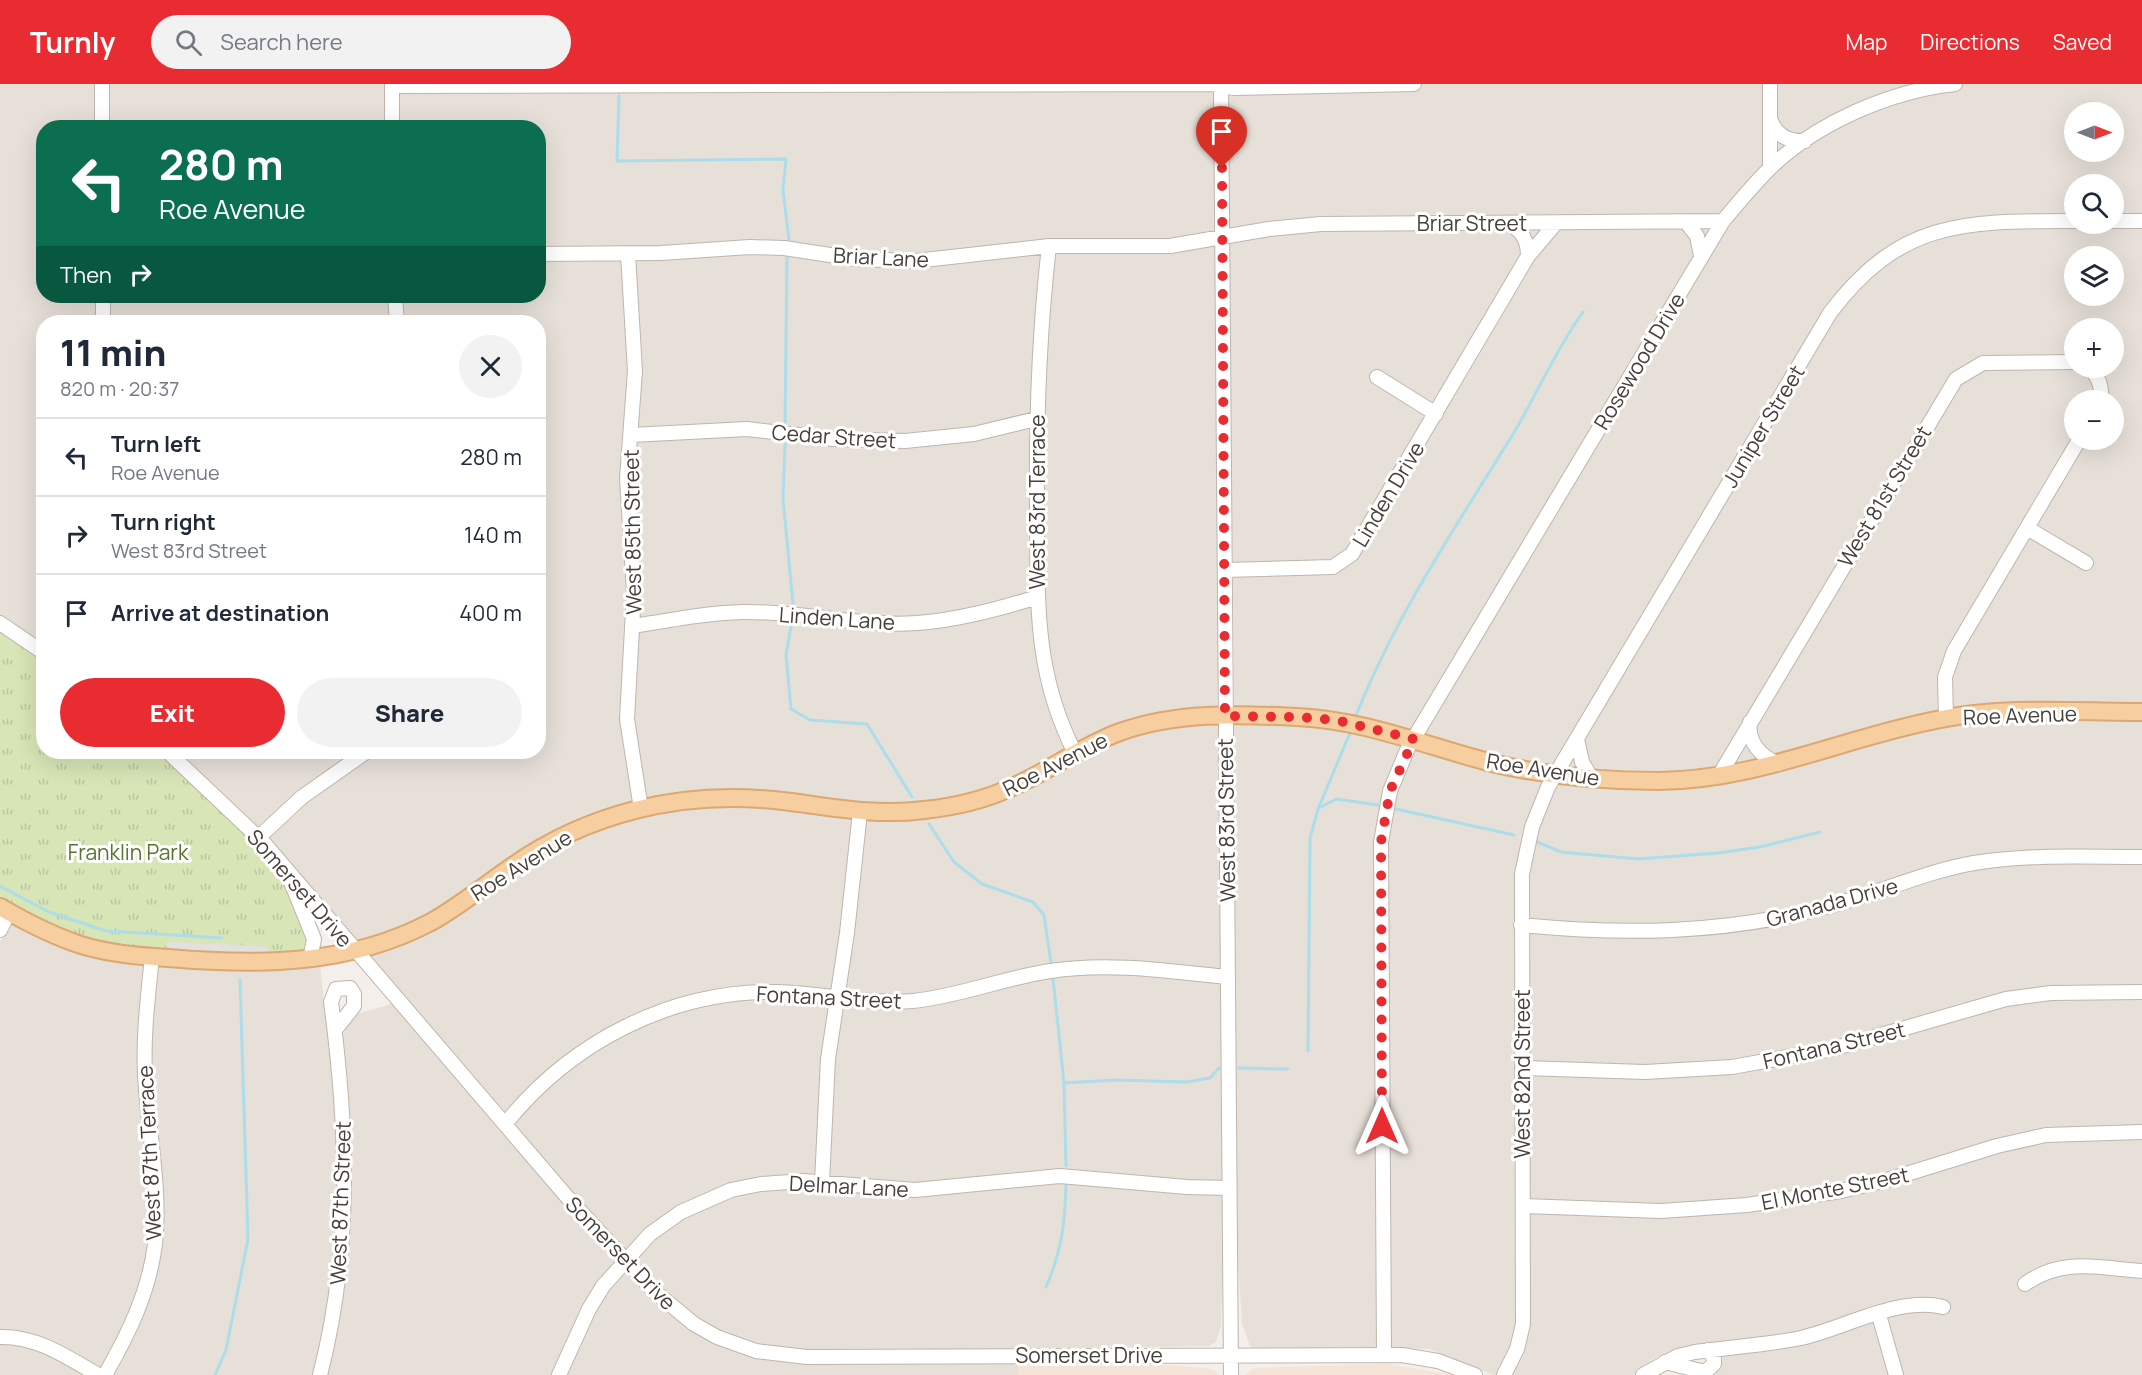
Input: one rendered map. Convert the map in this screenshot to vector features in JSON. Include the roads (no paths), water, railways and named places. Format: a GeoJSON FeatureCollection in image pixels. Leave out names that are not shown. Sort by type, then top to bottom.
{"type":"FeatureCollection","features":[{"type":"Feature","properties":{"kind":"main road","name":"Roe Avenue"},"geometry":{"type":"LineString","coordinates":[[4,910],[44,930],[85,946],[152,957],[262,962],[310,959],[355,951],[397,939],[436,919],[517,862],[574,831],[641,808],[695,800],[751,798],[860,812],[922,811],[984,798],[1013,787],[1101,740],[1142,724],[1162,720],[1225,716],[1336,720],[1414,739],[1487,762],[1554,776],[1664,781],[1778,764],[1900,727],[1946,717],[2007,713],[2142,712]]}},
{"type":"Feature","properties":{"kind":"street"},"geometry":{"type":"LineString","coordinates":[[102,84],[102,120]]}},
{"type":"Feature","properties":{"kind":"street"},"geometry":{"type":"LineString","coordinates":[[392,120],[392,85],[1014,84],[1333,88],[1414,84]]}},
{"type":"Feature","properties":{"kind":"street"},"geometry":{"type":"LineString","coordinates":[[1770,84],[1770,168]]}},
{"type":"Feature","properties":{"kind":"street","name":"Rosewood Drive"},"geometry":{"type":"LineString","coordinates":[[1384,1354],[1381,842],[1390,791],[1414,739],[1723,220],[1770,168],[1805,141],[1874,105],[1918,88],[1954,84]]}},
{"type":"Feature","properties":{"kind":"street","name":"West 83rd Street"},"geometry":{"type":"LineString","coordinates":[[1221,85],[1231,1375]]}},
{"type":"Feature","properties":{"kind":"street"},"geometry":{"type":"LineString","coordinates":[[1770,119],[1781,135],[1793,141],[1805,141]]}},
{"type":"Feature","properties":{"kind":"street","name":"Briar Street"},"geometry":{"type":"LineString","coordinates":[[1222,237],[1322,224],[1723,220]]}},
{"type":"Feature","properties":{"kind":"street","name":"Juniper Street"},"geometry":{"type":"LineString","coordinates":[[1554,776],[1830,313],[1846,292],[1885,256],[1923,236],[1944,229],[1998,221],[2064,221]]}},
{"type":"Feature","properties":{"kind":"street"},"geometry":{"type":"LineString","coordinates":[[2124,221],[2142,221]]}},
{"type":"Feature","properties":{"kind":"street"},"geometry":{"type":"LineString","coordinates":[[1686,222],[1697,236],[1701,256]]}},
{"type":"Feature","properties":{"kind":"street"},"geometry":{"type":"LineString","coordinates":[[1507,223],[1517,227],[1524,236],[1528,256]]}},
{"type":"Feature","properties":{"kind":"street","name":"Linden Drive"},"geometry":{"type":"LineString","coordinates":[[1225,570],[1333,567],[1342,562],[1356,548],[1528,256],[1556,223]]}},
{"type":"Feature","properties":{"kind":"street","name":"Briar Lane"},"geometry":{"type":"LineString","coordinates":[[546,254],[628,254],[750,247],[784,248],[856,260],[915,261],[1049,246],[1137,248],[1170,246],[1222,237]]}},
{"type":"Feature","properties":{"kind":"street","name":"West 83rd Terrace"},"geometry":{"type":"LineString","coordinates":[[1049,246],[1041,324],[1036,419],[1040,650],[1046,680],[1062,728],[1075,753]]}},
{"type":"Feature","properties":{"kind":"street","name":"West 85th Street"},"geometry":{"type":"LineString","coordinates":[[628,254],[635,353],[627,477],[634,563],[634,626],[628,681],[627,719],[641,808]]}},
{"type":"Feature","properties":{"kind":"street","name":"West 81st Street"},"geometry":{"type":"LineString","coordinates":[[1720,774],[1956,379],[1983,363],[2064,362]]}},
{"type":"Feature","properties":{"kind":"street"},"geometry":{"type":"LineString","coordinates":[[1377,377],[1436,414]]}},
{"type":"Feature","properties":{"kind":"street","name":"Cedar Street"},"geometry":{"type":"LineString","coordinates":[[631,435],[747,429],[833,439],[904,441],[974,434],[1036,419]]}},
{"type":"Feature","properties":{"kind":"street"},"geometry":{"type":"LineString","coordinates":[[1946,717],[1944,685],[1950,660],[2073,450]]}},
{"type":"Feature","properties":{"kind":"street"},"geometry":{"type":"LineString","coordinates":[[2027,528],[2086,563]]}},
{"type":"Feature","properties":{"kind":"street","name":"Linden Lane"},"geometry":{"type":"LineString","coordinates":[[634,626],[711,614],[744,612],[856,622],[916,622],[982,613],[1038,597]]}},
{"type":"Feature","properties":{"kind":"street"},"geometry":{"type":"LineString","coordinates":[[0,623],[36,647]]}},
{"type":"Feature","properties":{"kind":"street"},"geometry":{"type":"LineString","coordinates":[[1751,720],[1752,741],[1765,757],[1778,764]]}},
{"type":"Feature","properties":{"kind":"street"},"geometry":{"type":"LineString","coordinates":[[1577,739],[1582,762],[1592,779]]}},
{"type":"Feature","properties":{"kind":"street","name":"Somerset Drive"},"geometry":{"type":"LineString","coordinates":[[175,759],[259,837],[355,951],[625,1261],[660,1297],[694,1324],[736,1345],[780,1356],[1384,1354],[1438,1360],[1474,1375]]}},
{"type":"Feature","properties":{"kind":"street"},"geometry":{"type":"LineString","coordinates":[[259,837],[302,797],[356,759]]}},
{"type":"Feature","properties":{"kind":"street","name":"West 82nd Street"},"geometry":{"type":"LineString","coordinates":[[1504,1375],[1517,1349],[1524,1324],[1522,874],[1532,827],[1554,776]]}},
{"type":"Feature","properties":{"kind":"street"},"geometry":{"type":"LineString","coordinates":[[822,1182],[825,1097],[860,812]]}},
{"type":"Feature","properties":{"kind":"street","name":"Granada Drive"},"geometry":{"type":"LineString","coordinates":[[1521,925],[1604,932],[1700,930],[1822,909],[1972,864],[2034,857],[2142,857]]}},
{"type":"Feature","properties":{"kind":"street"},"geometry":{"type":"LineString","coordinates":[[284,867],[314,939],[310,959]]}},
{"type":"Feature","properties":{"kind":"street"},"geometry":{"type":"LineString","coordinates":[[0,930],[4,910]]}},
{"type":"Feature","properties":{"kind":"street","name":"West 87th Terrace"},"geometry":{"type":"LineString","coordinates":[[105,1375],[123,1344],[144,1296],[155,1245],[155,1183],[144,1053],[152,957]]}},
{"type":"Feature","properties":{"kind":"street","name":"Fontana Street"},"geometry":{"type":"LineString","coordinates":[[505,1124],[529,1096],[581,1052],[611,1033],[663,1010],[726,995],[795,993],[885,1003],[918,1000],[1028,975],[1078,969],[1152,969],[1227,977]]}},
{"type":"Feature","properties":{"kind":"street","name":"Fontana Street"},"geometry":{"type":"LineString","coordinates":[[1522,1068],[1644,1072],[1732,1067],[1832,1049],[2006,999],[2051,993],[2142,992]]}},
{"type":"Feature","properties":{"kind":"street","name":"West 87th Street"},"geometry":{"type":"LineString","coordinates":[[320,1375],[336,1302],[345,1201],[344,1120],[335,1030]]}},
{"type":"Feature","properties":{"kind":"street","name":"El Monte Street"},"geometry":{"type":"LineString","coordinates":[[1523,1206],[1661,1212],[1747,1205],[1820,1194],[1887,1180],[1997,1146],[2046,1135],[2142,1132]]}},
{"type":"Feature","properties":{"kind":"street","name":"Delmar Lane"},"geometry":{"type":"LineString","coordinates":[[559,1375],[589,1309],[603,1286],[650,1234],[681,1212],[705,1200],[761,1184],[784,1181],[822,1182],[915,1190],[1031,1177],[1073,1176],[1187,1187],[1229,1188]]}},
{"type":"Feature","properties":{"kind":"street"},"geometry":{"type":"LineString","coordinates":[[2025,1284],[2041,1272],[2061,1267],[2142,1271]]}},
{"type":"Feature","properties":{"kind":"street"},"geometry":{"type":"LineString","coordinates":[[1643,1375],[1678,1356],[1803,1337],[1920,1304],[1943,1306]]}},
{"type":"Feature","properties":{"kind":"street"},"geometry":{"type":"LineString","coordinates":[[1879,1315],[1896,1375]]}},
{"type":"Feature","properties":{"kind":"street"},"geometry":{"type":"LineString","coordinates":[[0,1337],[20,1338],[45,1345],[98,1375]]}},
{"type":"Feature","properties":{"kind":"street"},"geometry":{"type":"LineString","coordinates":[[1665,1362],[1705,1372],[1714,1364],[1714,1358],[1708,1350]]}},
{"type":"Feature","properties":{"kind":"waterway"},"geometry":{"type":"LineString","coordinates":[[619,96],[617,161],[786,159],[783,190],[789,240]]}},
{"type":"Feature","properties":{"kind":"waterway"},"geometry":{"type":"LineString","coordinates":[[785,425],[787,258]]}},
{"type":"Feature","properties":{"kind":"waterway"},"geometry":{"type":"LineString","coordinates":[[1357,713],[1409,604],[1513,434],[1583,312]]}},
{"type":"Feature","properties":{"kind":"waterway"},"geometry":{"type":"LineString","coordinates":[[785,444],[783,498],[793,605]]}},
{"type":"Feature","properties":{"kind":"waterway"},"geometry":{"type":"LineString","coordinates":[[792,621],[786,655],[791,709],[810,720],[867,724],[912,797]]}},
{"type":"Feature","properties":{"kind":"waterway"},"geometry":{"type":"LineString","coordinates":[[1308,1051],[1310,838],[1318,809],[1350,733]]}},
{"type":"Feature","properties":{"kind":"waterway"},"geometry":{"type":"LineString","coordinates":[[1319,808],[1336,799],[1378,805]]}},
{"type":"Feature","properties":{"kind":"waterway"},"geometry":{"type":"LineString","coordinates":[[1396,809],[1514,835]]}},
{"type":"Feature","properties":{"kind":"waterway"},"geometry":{"type":"LineString","coordinates":[[929,824],[954,862],[982,884],[1033,902],[1044,915],[1051,963]]}},
{"type":"Feature","properties":{"kind":"waterway"},"geometry":{"type":"LineString","coordinates":[[1535,841],[1561,852],[1638,859],[1718,853],[1760,847],[1820,832]]}},
{"type":"Feature","properties":{"kind":"waterway"},"geometry":{"type":"LineString","coordinates":[[0,886],[49,912],[106,931],[222,938]]}},
{"type":"Feature","properties":{"kind":"waterway"},"geometry":{"type":"LineString","coordinates":[[1053,978],[1064,1083]]}},
{"type":"Feature","properties":{"kind":"waterway"},"geometry":{"type":"LineString","coordinates":[[215,1375],[226,1350],[248,1239],[240,980]]}},
{"type":"Feature","properties":{"kind":"waterway"},"geometry":{"type":"LineString","coordinates":[[1066,1166],[1064,1083],[1116,1080],[1186,1082],[1210,1078],[1219,1068]]}},
{"type":"Feature","properties":{"kind":"waterway"},"geometry":{"type":"LineString","coordinates":[[1239,1068],[1288,1069]]}},
{"type":"Feature","properties":{"kind":"waterway"},"geometry":{"type":"LineString","coordinates":[[1046,1287],[1062,1237],[1066,1184]]}},
{"type":"Feature","properties":{"kind":"park label","name":"Franklin Park"},"geometry":{"type":"Point","coordinates":[128,852]}}]}
